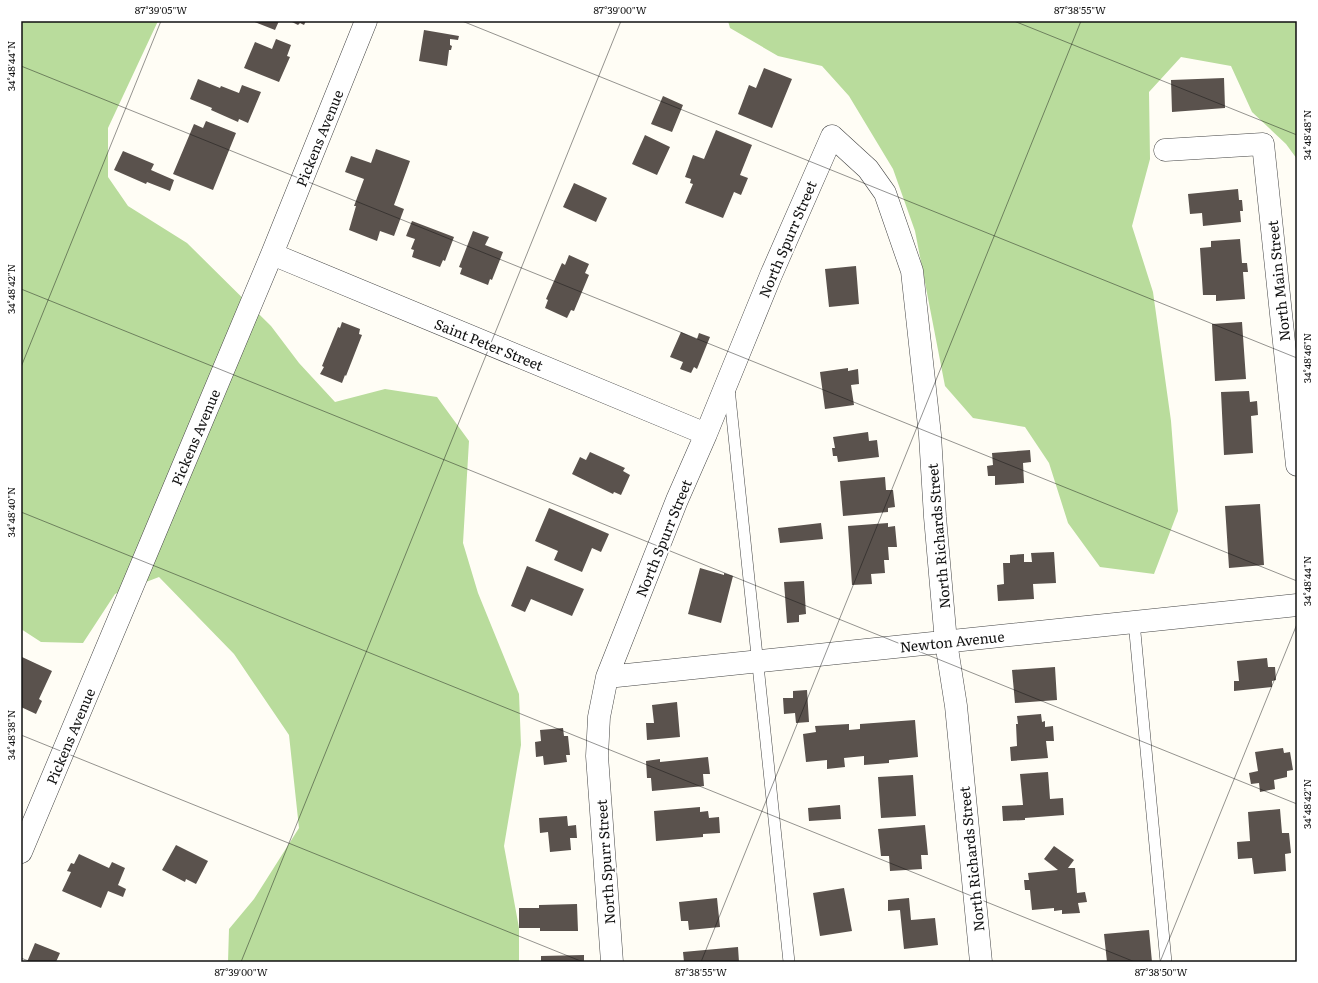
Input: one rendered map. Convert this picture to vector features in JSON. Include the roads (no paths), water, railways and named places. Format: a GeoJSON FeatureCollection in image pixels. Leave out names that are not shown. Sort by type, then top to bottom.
{"type":"FeatureCollection","features":[{"type":"Feature","properties":{"kind":"street","name":"Pickens Avenue"},"geometry":{"type":"LineString","coordinates":[[21,852],[272,254],[366,21]]}},
{"type":"Feature","properties":{"kind":"street","name":"North Spurr Street"},"geometry":{"type":"LineString","coordinates":[[612,962],[597,756],[599,717],[607,677],[674,508],[706,434],[771,274],[832,136]]}},
{"type":"Feature","properties":{"kind":"street","name":"North Richards Street"},"geometry":{"type":"LineString","coordinates":[[832,136],[868,169],[885,193],[912,271],[930,435],[935,517],[946,642],[956,706],[981,962]]}},
{"type":"Feature","properties":{"kind":"street","name":"North Main Street"},"geometry":{"type":"LineString","coordinates":[[1165,150],[1263,144],[1297,465]]}},
{"type":"Feature","properties":{"kind":"street","name":"Saint Peter Street"},"geometry":{"type":"LineString","coordinates":[[272,254],[706,434]]}},
{"type":"Feature","properties":{"kind":"street","name":"Newton Avenue"},"geometry":{"type":"LineString","coordinates":[[607,677],[1297,605]]}},
{"type":"Feature","properties":{"kind":"lane"},"geometry":{"type":"LineString","coordinates":[[728,380],[789,962]]}},
{"type":"Feature","properties":{"kind":"lane"},"geometry":{"type":"LineString","coordinates":[[1134,622],[1166,962]]}}]}
